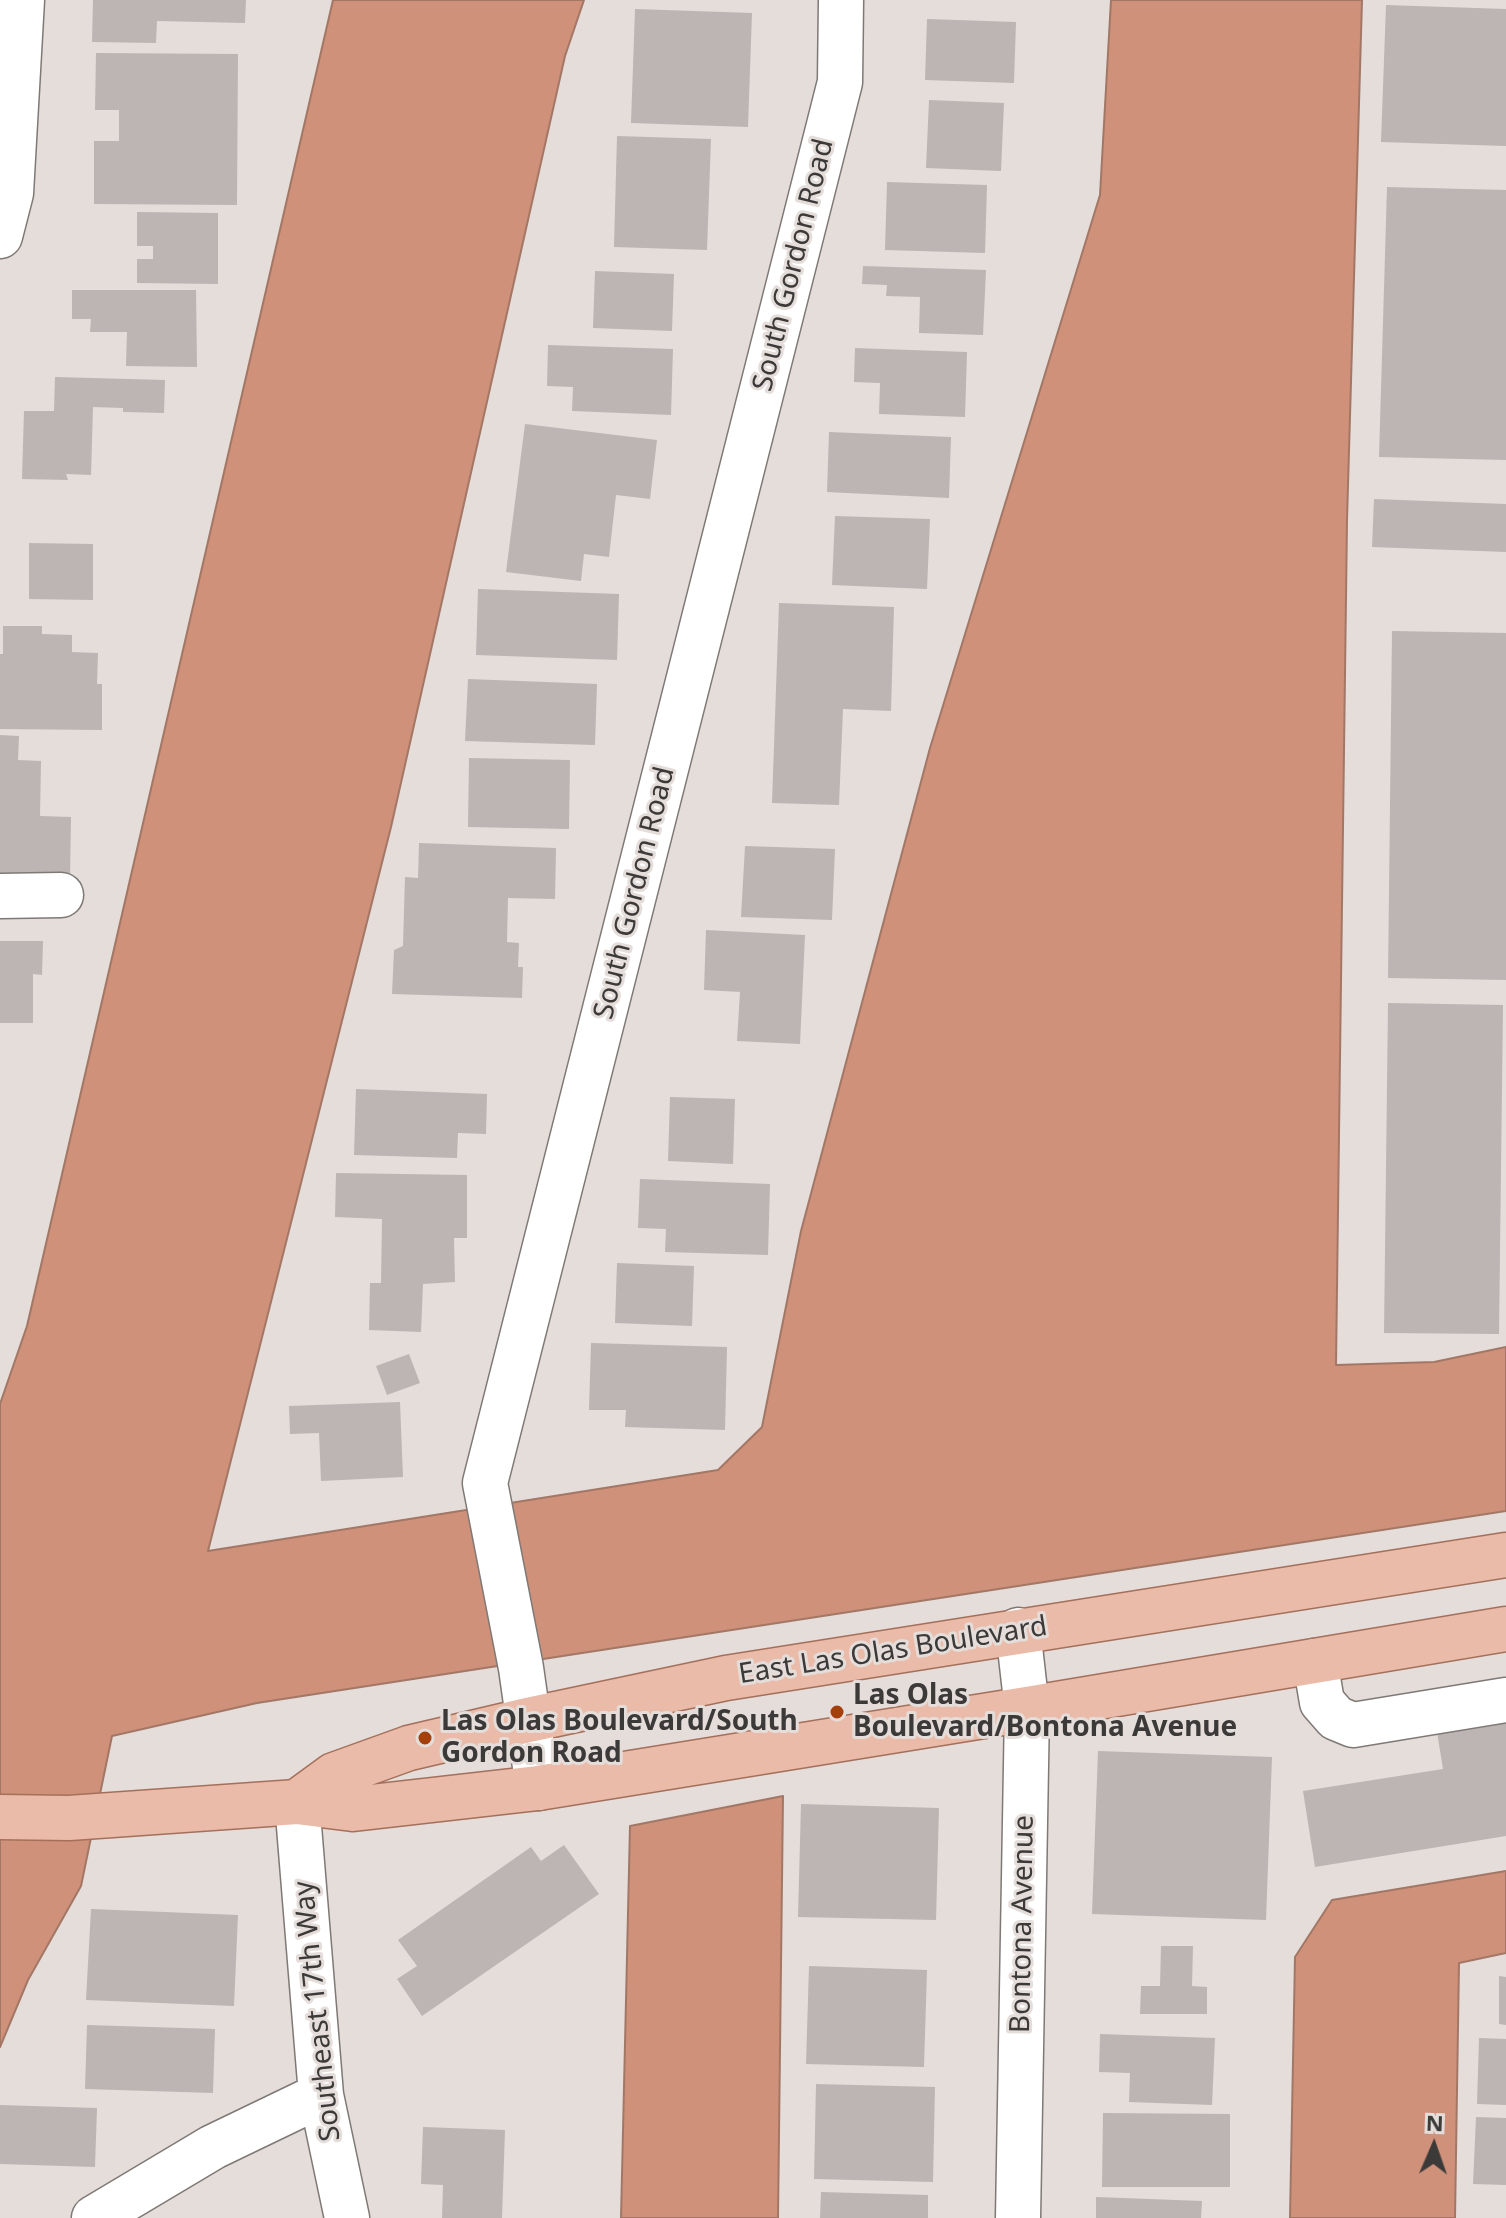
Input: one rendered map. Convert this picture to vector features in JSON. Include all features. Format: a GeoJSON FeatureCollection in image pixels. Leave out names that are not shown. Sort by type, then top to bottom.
{"type":"FeatureCollection","features":[{"type":"Feature","properties":{"kind":"main road","name":"East Las Olas Boulevard"},"geometry":{"type":"LineString","coordinates":[[297,1802],[334,1775],[409,1748],[726,1678],[1506,1555]]}},
{"type":"Feature","properties":{"kind":"main road"},"geometry":{"type":"LineString","coordinates":[[0,1817],[69,1818],[297,1802],[353,1809],[538,1788],[1506,1629]]}},
{"type":"Feature","properties":{"kind":"street"},"geometry":{"type":"LineString","coordinates":[[0,236],[11,193],[22,0]]}},
{"type":"Feature","properties":{"kind":"street","name":"South Gordon Road"},"geometry":{"type":"LineString","coordinates":[[538,1788],[521,1668],[485,1483],[840,82],[841,0]]}},
{"type":"Feature","properties":{"kind":"street"},"geometry":{"type":"LineString","coordinates":[[0,896],[61,895]]}},
{"type":"Feature","properties":{"kind":"street","name":"Bontona Avenue"},"geometry":{"type":"LineString","coordinates":[[1018,1630],[1027,1709],[1018,2218]]}},
{"type":"Feature","properties":{"kind":"street"},"geometry":{"type":"LineString","coordinates":[[1315,1661],[1322,1702],[1336,1718],[1353,1725],[1506,1700]]}},
{"type":"Feature","properties":{"kind":"street","name":"Southeast 17th Way"},"geometry":{"type":"LineString","coordinates":[[297,1802],[321,2095],[347,2218]]}},
{"type":"Feature","properties":{"kind":"street"},"geometry":{"type":"LineString","coordinates":[[94,2218],[213,2147],[321,2095]]}},
{"type":"Feature","properties":{"kind":"shaded area"},"geometry":{"type":"Polygon","coordinates":[[[333,0],[584,0],[565,56],[391,827],[208,1551],[718,1470],[762,1427],[801,1231],[930,748],[1100,195],[1111,0],[1362,0],[1347,520],[1336,1365],[1434,1362],[1506,1347],[1506,1511],[257,1703],[112,1736],[81,1886],[28,1980],[0,2047],[0,1404],[27,1326],[333,0]]]}},
{"type":"Feature","properties":{"kind":"shaded area"},"geometry":{"type":"Polygon","coordinates":[[[783,1796],[778,2218],[621,2218],[630,1826],[783,1796]]]}},
{"type":"Feature","properties":{"kind":"shaded area"},"geometry":{"type":"Polygon","coordinates":[[[1506,1871],[1506,1953],[1459,1963],[1455,2218],[1290,2218],[1295,1957],[1332,1900],[1506,1871]]]}},
{"type":"Feature","properties":{"kind":"building"},"geometry":{"type":"Polygon","coordinates":[[[93,0],[246,0],[245,23],[157,21],[156,43],[92,42],[93,0]]]}},
{"type":"Feature","properties":{"kind":"building"},"geometry":{"type":"Polygon","coordinates":[[[1386,5],[1506,9],[1506,146],[1381,142],[1386,5]]]}},
{"type":"Feature","properties":{"kind":"building"},"geometry":{"type":"Polygon","coordinates":[[[635,9],[752,13],[748,127],[631,123],[635,9]]]}},
{"type":"Feature","properties":{"kind":"building"},"geometry":{"type":"Polygon","coordinates":[[[927,19],[1016,22],[1014,83],[925,80],[927,19]]]}},
{"type":"Feature","properties":{"kind":"building"},"geometry":{"type":"Polygon","coordinates":[[[96,53],[238,54],[237,205],[94,204],[94,141],[119,141],[119,110],[95,110],[96,53]]]}},
{"type":"Feature","properties":{"kind":"building"},"geometry":{"type":"Polygon","coordinates":[[[929,100],[1004,103],[1001,171],[926,168],[929,100]]]}},
{"type":"Feature","properties":{"kind":"building"},"geometry":{"type":"Polygon","coordinates":[[[617,136],[711,139],[707,250],[614,247],[617,136]]]}},
{"type":"Feature","properties":{"kind":"building"},"geometry":{"type":"Polygon","coordinates":[[[887,182],[987,185],[985,253],[885,250],[887,182]]]}},
{"type":"Feature","properties":{"kind":"building"},"geometry":{"type":"Polygon","coordinates":[[[1387,187],[1506,190],[1506,460],[1379,457],[1387,187]]]}},
{"type":"Feature","properties":{"kind":"building"},"geometry":{"type":"Polygon","coordinates":[[[137,212],[218,213],[218,284],[137,283],[137,259],[153,259],[153,246],[137,246],[137,212]]]}},
{"type":"Feature","properties":{"kind":"building"},"geometry":{"type":"Polygon","coordinates":[[[863,266],[986,270],[983,335],[919,333],[920,297],[886,296],[887,285],[862,284],[863,266]]]}},
{"type":"Feature","properties":{"kind":"building"},"geometry":{"type":"Polygon","coordinates":[[[595,271],[674,274],[672,331],[593,328],[595,271]]]}},
{"type":"Feature","properties":{"kind":"building"},"geometry":{"type":"Polygon","coordinates":[[[72,290],[196,290],[197,367],[126,366],[127,332],[90,332],[91,319],[72,319],[72,290]]]}},
{"type":"Feature","properties":{"kind":"building"},"geometry":{"type":"Polygon","coordinates":[[[548,345],[673,349],[671,415],[572,411],[573,387],[547,386],[548,345]]]}},
{"type":"Feature","properties":{"kind":"building"},"geometry":{"type":"Polygon","coordinates":[[[855,348],[967,352],[965,417],[879,414],[880,383],[854,382],[855,348]]]}},
{"type":"Feature","properties":{"kind":"building"},"geometry":{"type":"Polygon","coordinates":[[[55,377],[165,380],[164,413],[123,412],[123,408],[93,407],[91,475],[66,474],[68,480],[22,479],[24,411],[54,411],[55,377]]]}},
{"type":"Feature","properties":{"kind":"building"},"geometry":{"type":"Polygon","coordinates":[[[525,424],[657,440],[650,499],[616,495],[609,557],[584,554],[581,581],[506,572],[525,424]]]}},
{"type":"Feature","properties":{"kind":"building"},"geometry":{"type":"Polygon","coordinates":[[[829,432],[951,437],[949,498],[827,492],[829,432]]]}},
{"type":"Feature","properties":{"kind":"building"},"geometry":{"type":"Polygon","coordinates":[[[1374,499],[1506,504],[1506,552],[1372,547],[1374,499]]]}},
{"type":"Feature","properties":{"kind":"building"},"geometry":{"type":"Polygon","coordinates":[[[835,516],[930,519],[927,589],[832,585],[835,516]]]}},
{"type":"Feature","properties":{"kind":"building"},"geometry":{"type":"Polygon","coordinates":[[[29,543],[93,544],[93,600],[29,599],[29,543]]]}},
{"type":"Feature","properties":{"kind":"building"},"geometry":{"type":"Polygon","coordinates":[[[478,589],[619,594],[617,660],[476,655],[478,589]]]}},
{"type":"Feature","properties":{"kind":"building"},"geometry":{"type":"Polygon","coordinates":[[[779,603],[894,607],[891,711],[843,709],[839,805],[772,803],[779,603]]]}},
{"type":"Feature","properties":{"kind":"building"},"geometry":{"type":"Polygon","coordinates":[[[3,626],[42,626],[42,634],[72,635],[72,652],[98,653],[97,684],[102,684],[102,730],[0,729],[3,626]]]}},
{"type":"Feature","properties":{"kind":"building"},"geometry":{"type":"Polygon","coordinates":[[[1392,631],[1506,633],[1506,980],[1388,978],[1392,631]]]}},
{"type":"Feature","properties":{"kind":"building"},"geometry":{"type":"Polygon","coordinates":[[[468,679],[597,684],[595,745],[465,741],[468,679]]]}},
{"type":"Feature","properties":{"kind":"building"},"geometry":{"type":"Polygon","coordinates":[[[0,735],[19,736],[18,760],[41,761],[40,816],[71,817],[70,878],[0,877],[0,735]]]}},
{"type":"Feature","properties":{"kind":"building"},"geometry":{"type":"Polygon","coordinates":[[[469,758],[570,760],[569,829],[468,827],[469,758]]]}},
{"type":"Feature","properties":{"kind":"building"},"geometry":{"type":"Polygon","coordinates":[[[419,843],[556,848],[555,899],[508,898],[507,942],[519,943],[518,967],[523,967],[522,998],[392,994],[394,950],[403,946],[405,877],[418,878],[419,843]]]}},
{"type":"Feature","properties":{"kind":"building"},"geometry":{"type":"Polygon","coordinates":[[[745,846],[835,849],[832,920],[741,917],[745,846]]]}},
{"type":"Feature","properties":{"kind":"building"},"geometry":{"type":"Polygon","coordinates":[[[706,930],[805,935],[800,1044],[737,1041],[740,992],[704,990],[706,930]]]}},
{"type":"Feature","properties":{"kind":"building"},"geometry":{"type":"Polygon","coordinates":[[[0,941],[43,941],[42,975],[33,974],[33,1023],[0,1023],[0,941]]]}},
{"type":"Feature","properties":{"kind":"building"},"geometry":{"type":"Polygon","coordinates":[[[1388,1003],[1503,1005],[1499,1334],[1384,1333],[1388,1003]]]}},
{"type":"Feature","properties":{"kind":"building"},"geometry":{"type":"Polygon","coordinates":[[[356,1089],[487,1094],[486,1134],[458,1133],[457,1158],[354,1155],[356,1089]]]}},
{"type":"Feature","properties":{"kind":"building"},"geometry":{"type":"Polygon","coordinates":[[[670,1097],[735,1099],[733,1164],[668,1161],[670,1097]]]}},
{"type":"Feature","properties":{"kind":"building"},"geometry":{"type":"Polygon","coordinates":[[[336,1173],[467,1175],[467,1238],[454,1238],[455,1282],[423,1284],[421,1332],[369,1330],[370,1283],[381,1283],[382,1219],[335,1217],[336,1173]]]}},
{"type":"Feature","properties":{"kind":"building"},"geometry":{"type":"Polygon","coordinates":[[[640,1179],[770,1184],[768,1255],[665,1252],[666,1229],[638,1228],[640,1179]]]}},
{"type":"Feature","properties":{"kind":"building"},"geometry":{"type":"Polygon","coordinates":[[[617,1263],[694,1266],[692,1326],[615,1323],[617,1263]]]}},
{"type":"Feature","properties":{"kind":"building"},"geometry":{"type":"Polygon","coordinates":[[[591,1343],[727,1347],[725,1430],[625,1427],[626,1410],[589,1410],[591,1343]]]}},
{"type":"Feature","properties":{"kind":"building"},"geometry":{"type":"Polygon","coordinates":[[[409,1354],[420,1383],[387,1395],[376,1366],[409,1354]]]}},
{"type":"Feature","properties":{"kind":"building"},"geometry":{"type":"Polygon","coordinates":[[[400,1402],[403,1477],[321,1481],[319,1433],[290,1434],[289,1406],[400,1402]]]}},
{"type":"Feature","properties":{"kind":"building"},"geometry":{"type":"Polygon","coordinates":[[[1506,1714],[1506,1836],[1315,1867],[1303,1791],[1443,1769],[1436,1726],[1506,1714]]]}},
{"type":"Feature","properties":{"kind":"building"},"geometry":{"type":"Polygon","coordinates":[[[1098,1751],[1272,1757],[1266,1920],[1092,1914],[1098,1751]]]}},
{"type":"Feature","properties":{"kind":"building"},"geometry":{"type":"Polygon","coordinates":[[[801,1804],[939,1808],[936,1920],[798,1917],[801,1804]]]}},
{"type":"Feature","properties":{"kind":"building"},"geometry":{"type":"Polygon","coordinates":[[[564,1845],[599,1894],[422,2016],[397,1979],[417,1966],[398,1940],[531,1847],[541,1861],[564,1845]]]}},
{"type":"Feature","properties":{"kind":"building"},"geometry":{"type":"Polygon","coordinates":[[[91,1909],[238,1915],[234,2006],[86,2000],[91,1909]]]}},
{"type":"Feature","properties":{"kind":"building"},"geometry":{"type":"Polygon","coordinates":[[[1161,1946],[1193,1946],[1192,1986],[1207,1987],[1207,2014],[1140,2014],[1141,1986],[1160,1986],[1161,1946]]]}},
{"type":"Feature","properties":{"kind":"building"},"geometry":{"type":"Polygon","coordinates":[[[809,1966],[927,1970],[924,2067],[806,2064],[809,1966]]]}},
{"type":"Feature","properties":{"kind":"building"},"geometry":{"type":"Polygon","coordinates":[[[1499,1976],[1506,1977],[1506,2025],[1499,2024],[1499,1976]]]}},
{"type":"Feature","properties":{"kind":"building"},"geometry":{"type":"Polygon","coordinates":[[[87,2025],[215,2029],[213,2093],[85,2089],[87,2025]]]}},
{"type":"Feature","properties":{"kind":"building"},"geometry":{"type":"Polygon","coordinates":[[[1100,2034],[1215,2038],[1212,2105],[1129,2102],[1130,2073],[1099,2072],[1100,2034]]]}},
{"type":"Feature","properties":{"kind":"building"},"geometry":{"type":"Polygon","coordinates":[[[1479,2038],[1506,2039],[1506,2105],[1477,2104],[1479,2038]]]}},
{"type":"Feature","properties":{"kind":"building"},"geometry":{"type":"Polygon","coordinates":[[[816,2084],[935,2087],[933,2182],[814,2179],[816,2084]]]}},
{"type":"Feature","properties":{"kind":"building"},"geometry":{"type":"Polygon","coordinates":[[[0,2105],[97,2108],[95,2167],[0,2164],[0,2105]]]}},
{"type":"Feature","properties":{"kind":"building"},"geometry":{"type":"Polygon","coordinates":[[[1103,2113],[1230,2114],[1230,2187],[1102,2187],[1103,2113]]]}},
{"type":"Feature","properties":{"kind":"building"},"geometry":{"type":"Polygon","coordinates":[[[1476,2117],[1506,2118],[1506,2185],[1473,2184],[1476,2117]]]}},
{"type":"Feature","properties":{"kind":"building"},"geometry":{"type":"Polygon","coordinates":[[[423,2127],[505,2130],[502,2218],[442,2218],[443,2185],[421,2184],[423,2127]]]}},
{"type":"Feature","properties":{"kind":"building"},"geometry":{"type":"Polygon","coordinates":[[[821,2192],[928,2195],[928,2218],[820,2218],[821,2192]]]}},
{"type":"Feature","properties":{"kind":"building"},"geometry":{"type":"Polygon","coordinates":[[[1096,2197],[1202,2201],[1201,2218],[1096,2218],[1096,2197]]]}},
{"type":"Feature","properties":{"kind":"place","name":"Las Olas Boulevard/Bontona Avenue"},"geometry":{"type":"Point","coordinates":[837,1712]}},
{"type":"Feature","properties":{"kind":"place","name":"Las Olas Boulevard/South Gordon Road"},"geometry":{"type":"Point","coordinates":[425,1738]}}]}
